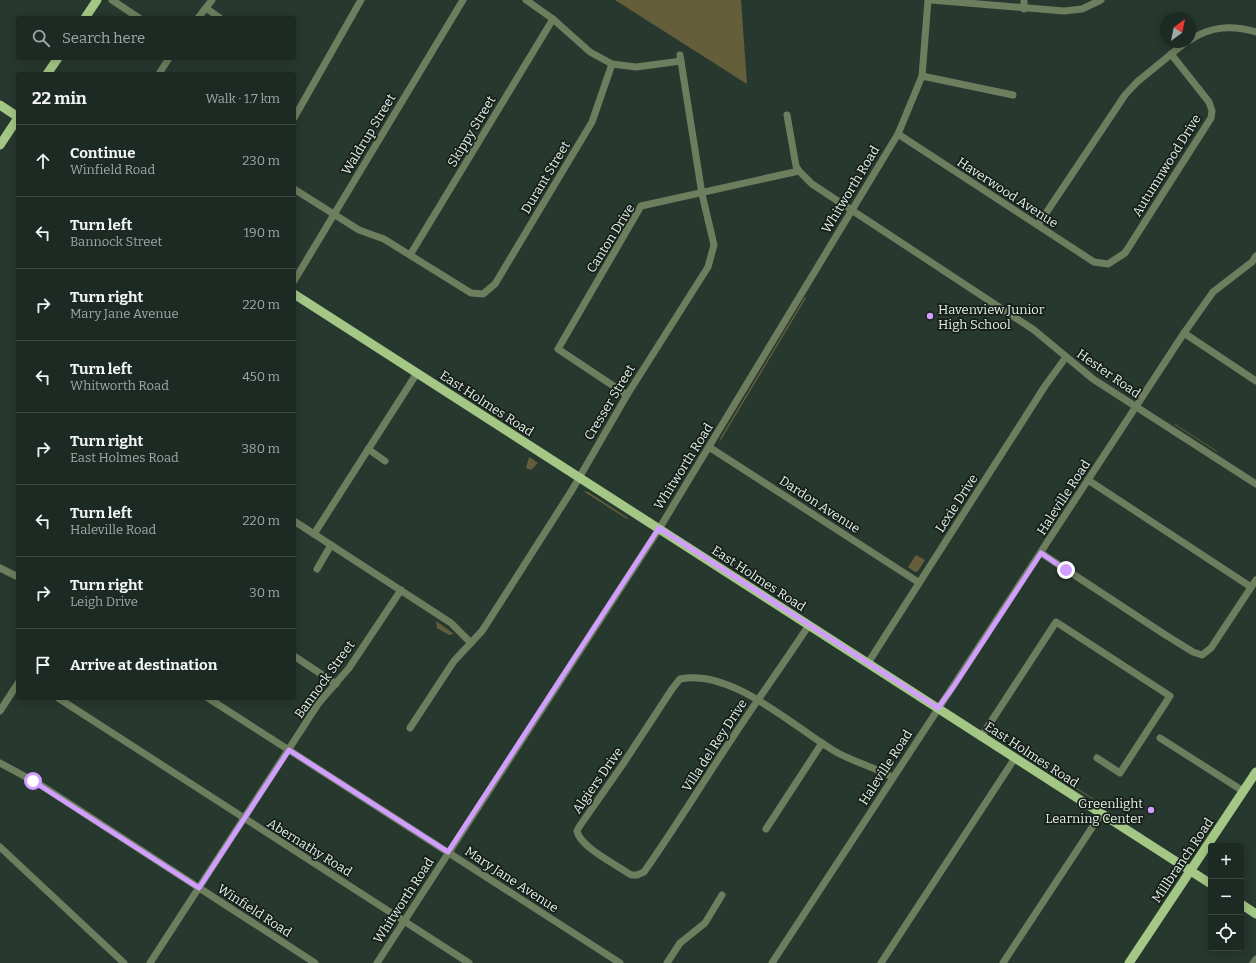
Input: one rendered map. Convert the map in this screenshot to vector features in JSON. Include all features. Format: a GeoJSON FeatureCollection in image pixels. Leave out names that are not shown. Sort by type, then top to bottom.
{"type":"FeatureCollection","features":[{"type":"Feature","properties":{"kind":"main road"},"geometry":{"type":"LineString","coordinates":[[86,16],[97,0]]}},
{"type":"Feature","properties":{"kind":"main road"},"geometry":{"type":"LineString","coordinates":[[48,72],[57,60]]}},
{"type":"Feature","properties":{"kind":"main road"},"geometry":{"type":"LineString","coordinates":[[0,105],[16,116]]}},
{"type":"Feature","properties":{"kind":"main road"},"geometry":{"type":"LineString","coordinates":[[0,145],[16,120]]}},
{"type":"Feature","properties":{"kind":"main road","name":"East Holmes Road"},"geometry":{"type":"LineString","coordinates":[[296,295],[1208,882]]}},
{"type":"Feature","properties":{"kind":"main road","name":"Millbranch Road"},"geometry":{"type":"LineString","coordinates":[[1129,963],[1256,772]]}},
{"type":"Feature","properties":{"kind":"main road"},"geometry":{"type":"LineString","coordinates":[[1244,906],[1256,914]]}},
{"type":"Feature","properties":{"kind":"street"},"geometry":{"type":"LineString","coordinates":[[112,0],[136,16]]}},
{"type":"Feature","properties":{"kind":"street"},"geometry":{"type":"LineString","coordinates":[[200,16],[212,0]]}},
{"type":"Feature","properties":{"kind":"street"},"geometry":{"type":"LineString","coordinates":[[296,114],[361,0]]}},
{"type":"Feature","properties":{"kind":"street","name":"Waldrup Street"},"geometry":{"type":"LineString","coordinates":[[296,278],[463,0]]}},
{"type":"Feature","properties":{"kind":"street"},"geometry":{"type":"LineString","coordinates":[[526,0],[553,19],[590,52],[612,64]]}},
{"type":"Feature","properties":{"kind":"street","name":"Whitworth Road"},"geometry":{"type":"LineString","coordinates":[[378,963],[448,852],[659,528],[898,134],[922,76],[928,0]]}},
{"type":"Feature","properties":{"kind":"street"},"geometry":{"type":"LineString","coordinates":[[931,0],[1024,9],[1064,11],[1082,9],[1101,0]]}},
{"type":"Feature","properties":{"kind":"street"},"geometry":{"type":"LineString","coordinates":[[1024,0],[1024,9]]}},
{"type":"Feature","properties":{"kind":"street"},"geometry":{"type":"LineString","coordinates":[[206,8],[217,16]]}},
{"type":"Feature","properties":{"kind":"street","name":"Skippy Street"},"geometry":{"type":"LineString","coordinates":[[410,255],[553,19]]}},
{"type":"Feature","properties":{"kind":"street"},"geometry":{"type":"LineString","coordinates":[[1196,36],[1203,32],[1219,28],[1241,28],[1256,32]]}},
{"type":"Feature","properties":{"kind":"street"},"geometry":{"type":"LineString","coordinates":[[1038,225],[1125,95],[1137,82],[1178,48]]}},
{"type":"Feature","properties":{"kind":"street","name":"Autumnwood Drive"},"geometry":{"type":"LineString","coordinates":[[1108,264],[1125,253],[1211,118],[1212,111],[1209,102],[1171,54]]}},
{"type":"Feature","properties":{"kind":"street","name":"Cresser Street"},"geometry":{"type":"LineString","coordinates":[[410,728],[454,661],[485,627],[579,477],[626,395],[708,267],[714,244],[702,194],[680,58],[636,67],[612,64]]}},
{"type":"Feature","properties":{"kind":"street"},"geometry":{"type":"LineString","coordinates":[[160,72],[168,60]]}},
{"type":"Feature","properties":{"kind":"street","name":"Durant Street"},"geometry":{"type":"LineString","coordinates":[[410,255],[470,293],[483,294],[495,284],[592,122],[612,64]]}},
{"type":"Feature","properties":{"kind":"street"},"geometry":{"type":"LineString","coordinates":[[922,76],[1013,95]]}},
{"type":"Feature","properties":{"kind":"street"},"geometry":{"type":"LineString","coordinates":[[787,115],[794,157],[799,171]]}},
{"type":"Feature","properties":{"kind":"street","name":"Haverwood Avenue"},"geometry":{"type":"LineString","coordinates":[[898,134],[1094,262],[1108,264]]}},
{"type":"Feature","properties":{"kind":"street","name":"Canton Drive"},"geometry":{"type":"LineString","coordinates":[[626,395],[558,349],[641,206],[702,194],[799,171]]}},
{"type":"Feature","properties":{"kind":"street","name":"Hester Road"},"geometry":{"type":"LineString","coordinates":[[799,171],[812,184],[1034,330],[1086,374],[1256,484]]}},
{"type":"Feature","properties":{"kind":"street"},"geometry":{"type":"LineString","coordinates":[[296,190],[359,230],[384,239],[410,255]]}},
{"type":"Feature","properties":{"kind":"street","name":"Haleville Road"},"geometry":{"type":"LineString","coordinates":[[773,963],[892,777],[954,686],[1135,406],[1184,333],[1213,292],[1252,262],[1256,256]]}},
{"type":"Feature","properties":{"kind":"street"},"geometry":{"type":"LineString","coordinates":[[1184,333],[1256,381]]}},
{"type":"Feature","properties":{"kind":"street","name":"Lexie Drive"},"geometry":{"type":"LineString","coordinates":[[868,663],[918,582],[1058,366],[1066,357]]}},
{"type":"Feature","properties":{"kind":"street"},"geometry":{"type":"LineString","coordinates":[[314,534],[417,373]]}},
{"type":"Feature","properties":{"kind":"street","name":"Dardon Avenue"},"geometry":{"type":"LineString","coordinates":[[709,447],[918,582]]}},
{"type":"Feature","properties":{"kind":"street"},"geometry":{"type":"LineString","coordinates":[[368,449],[385,461]]}},
{"type":"Feature","properties":{"kind":"street"},"geometry":{"type":"LineString","coordinates":[[1088,480],[1251,587]]}},
{"type":"Feature","properties":{"kind":"street"},"geometry":{"type":"LineString","coordinates":[[296,522],[451,623],[471,643]]}},
{"type":"Feature","properties":{"kind":"street"},"geometry":{"type":"LineString","coordinates":[[317,569],[331,545]]}},
{"type":"Feature","properties":{"kind":"street"},"geometry":{"type":"LineString","coordinates":[[1041,553],[1164,634],[1193,652],[1202,655],[1211,648],[1256,580]]}},
{"type":"Feature","properties":{"kind":"street"},"geometry":{"type":"LineString","coordinates":[[0,568],[16,576]]}},
{"type":"Feature","properties":{"kind":"street","name":"Bannock Street"},"geometry":{"type":"LineString","coordinates":[[150,963],[318,704],[349,668],[401,590]]}},
{"type":"Feature","properties":{"kind":"street"},"geometry":{"type":"LineString","coordinates":[[982,737],[1056,622],[1170,696],[1120,774],[1097,758]]}},
{"type":"Feature","properties":{"kind":"street","name":"Villa del Rey Drive"},"geometry":{"type":"LineString","coordinates":[[637,875],[643,874],[646,870],[809,625]]}},
{"type":"Feature","properties":{"kind":"street"},"geometry":{"type":"LineString","coordinates":[[296,657],[336,684]]}},
{"type":"Feature","properties":{"kind":"street","name":"Algiers Drive"},"geometry":{"type":"LineString","coordinates":[[637,875],[631,875],[587,846],[578,836],[576,831],[680,679],[691,676],[730,685],[758,700]]}},
{"type":"Feature","properties":{"kind":"street"},"geometry":{"type":"LineString","coordinates":[[0,711],[16,686]]}},
{"type":"Feature","properties":{"kind":"street","name":"Abernathy Road"},"geometry":{"type":"LineString","coordinates":[[61,700],[469,963]]}},
{"type":"Feature","properties":{"kind":"street","name":"Mary Jane Avenue"},"geometry":{"type":"LineString","coordinates":[[211,700],[620,963]]}},
{"type":"Feature","properties":{"kind":"street"},"geometry":{"type":"LineString","coordinates":[[758,700],[841,754],[892,777]]}},
{"type":"Feature","properties":{"kind":"street"},"geometry":{"type":"LineString","coordinates":[[1160,738],[1244,792]]}},
{"type":"Feature","properties":{"kind":"street"},"geometry":{"type":"LineString","coordinates":[[766,830],[822,743]]}},
{"type":"Feature","properties":{"kind":"street"},"geometry":{"type":"LineString","coordinates":[[881,963],[1015,758]]}},
{"type":"Feature","properties":{"kind":"street","name":"Winfield Road"},"geometry":{"type":"LineString","coordinates":[[0,763],[39,784],[315,963]]}},
{"type":"Feature","properties":{"kind":"street"},"geometry":{"type":"LineString","coordinates":[[1004,963],[1101,814]]}},
{"type":"Feature","properties":{"kind":"street"},"geometry":{"type":"LineString","coordinates":[[0,847],[124,963]]}},
{"type":"Feature","properties":{"kind":"street"},"geometry":{"type":"LineString","coordinates":[[667,963],[682,942],[702,926],[722,895]]}},
{"type":"Feature","properties":{"kind":"street"},"geometry":{"type":"LineString","coordinates":[[1253,963],[1256,959]]}},
{"type":"Feature","properties":{"kind":"shaded area"},"geometry":{"type":"Polygon","coordinates":[[[615,0],[741,0],[747,84],[615,0]]]}},
{"type":"Feature","properties":{"kind":"shaded area"},"geometry":{"type":"Polygon","coordinates":[[[805,297],[806,298],[719,443],[721,437],[805,297]]]}},
{"type":"Feature","properties":{"kind":"shaded area"},"geometry":{"type":"Polygon","coordinates":[[[1175,425],[1217,451],[1217,452],[1175,425]]]}},
{"type":"Feature","properties":{"kind":"shaded area"},"geometry":{"type":"Polygon","coordinates":[[[529,457],[538,463],[531,470],[526,468],[529,457]]]}},
{"type":"Feature","properties":{"kind":"shaded area"},"geometry":{"type":"Polygon","coordinates":[[[583,491],[588,492],[628,518],[627,519],[583,491]]]}},
{"type":"Feature","properties":{"kind":"shaded area"},"geometry":{"type":"Polygon","coordinates":[[[916,555],[925,560],[918,571],[915,572],[908,567],[916,555]]]}},
{"type":"Feature","properties":{"kind":"shaded area"},"geometry":{"type":"Polygon","coordinates":[[[436,621],[454,634],[449,635],[437,628],[436,621]]]}},
{"type":"Feature","properties":{"kind":"shaded area"},"geometry":{"type":"Polygon","coordinates":[[[1051,771],[1100,803],[1100,804],[1050,772],[1051,771]]]}},
{"type":"Feature","properties":{"kind":"place","name":"Havenview Junior High School"},"geometry":{"type":"Point","coordinates":[930,316]}},
{"type":"Feature","properties":{"kind":"place","name":"Greenlight Learning Center"},"geometry":{"type":"Point","coordinates":[1151,810]}},
{"type":"Feature","properties":{"kind":"route"},"geometry":{"type":"LineString","coordinates":[[33,781],[199,888],[289,750],[448,852],[659,528],[938,708],[1041,553],[1066,570]]}}]}
